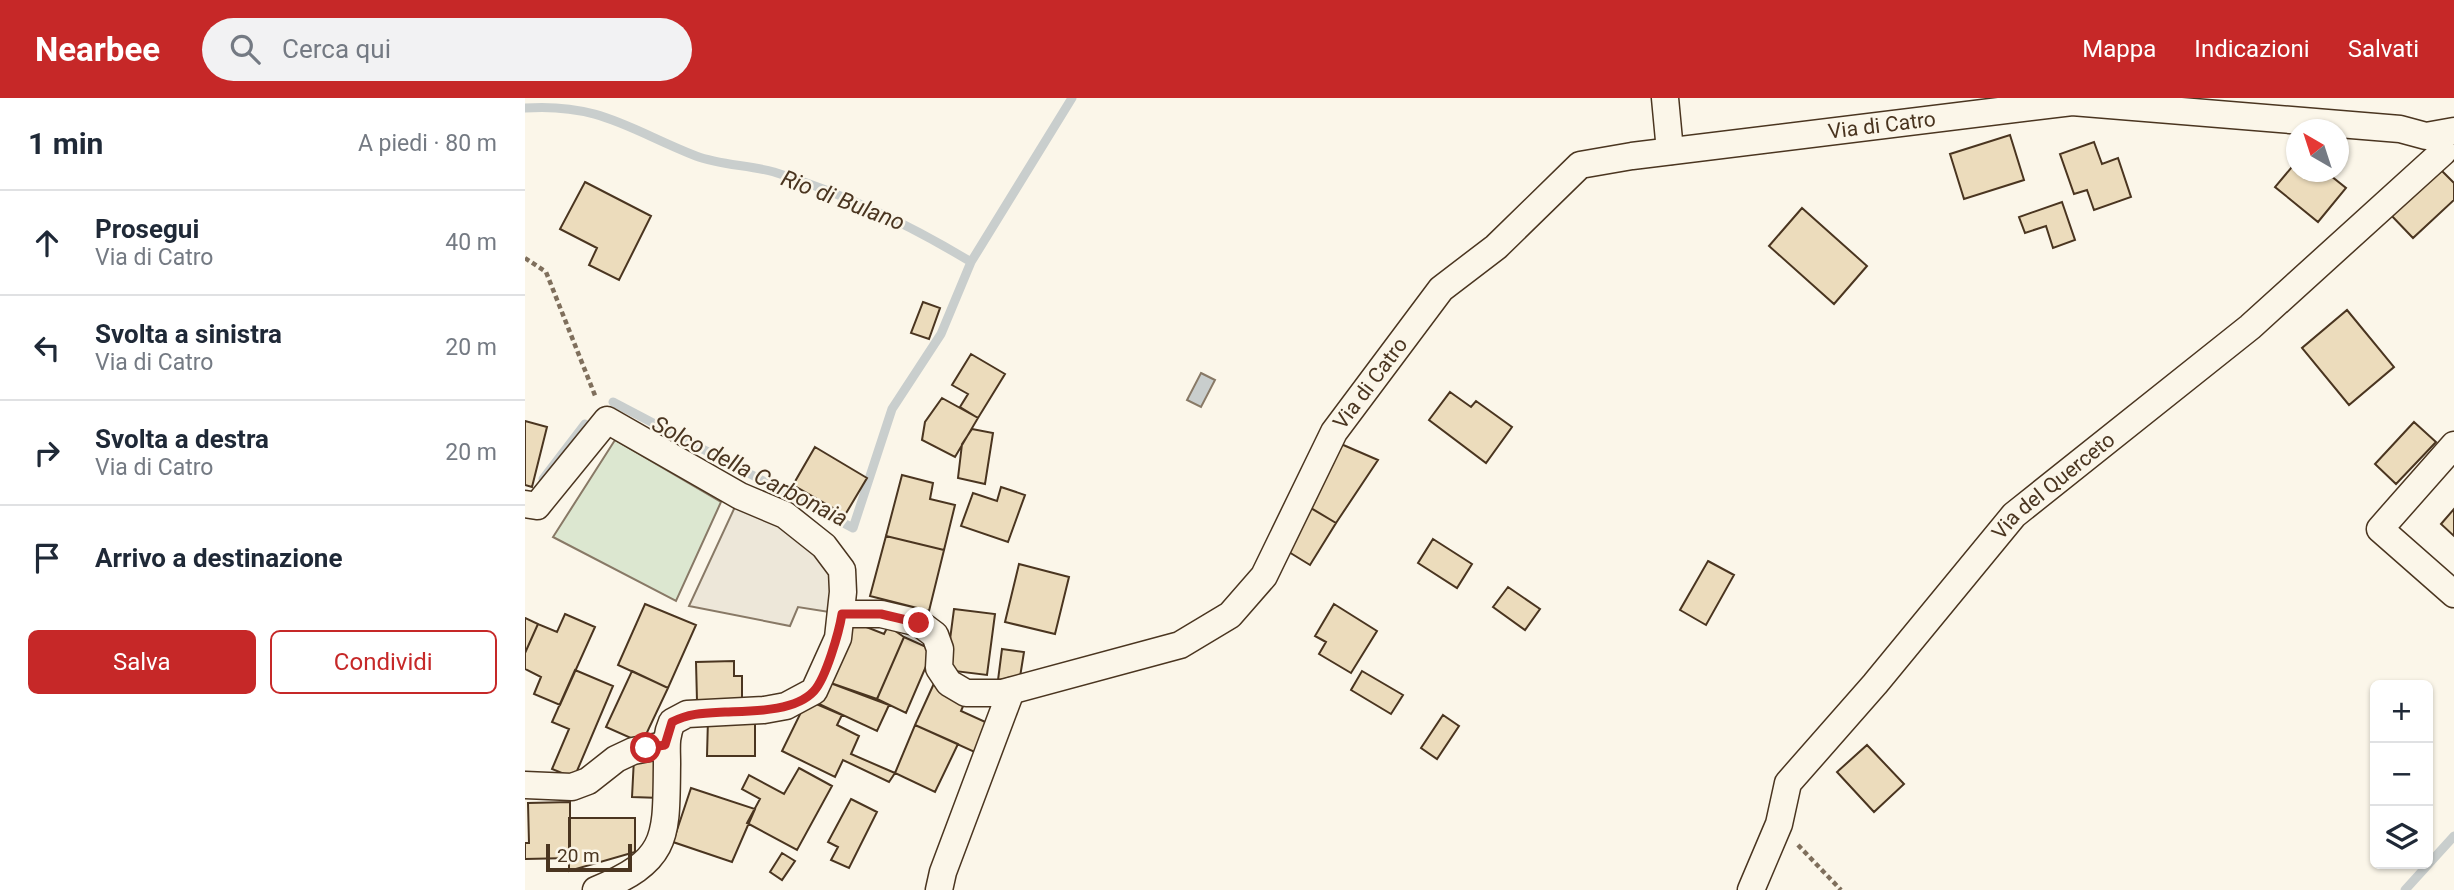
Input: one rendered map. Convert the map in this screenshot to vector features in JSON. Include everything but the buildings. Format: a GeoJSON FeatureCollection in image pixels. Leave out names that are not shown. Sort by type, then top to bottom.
{"type":"FeatureCollection","features":[{"type":"Feature","properties":{"kind":"street"},"geometry":{"type":"LineString","coordinates":[[1665,98],[1670,151]]}},
{"type":"Feature","properties":{"kind":"street","name":"Via di Catro"},"geometry":{"type":"LineString","coordinates":[[842,614],[881,614],[919,623],[935,635],[940,649],[939,668],[949,683],[966,693],[1011,691],[1180,645],[1230,615],[1264,576],[1334,432],[1441,289],[1496,247],[1580,165],[1670,151],[2072,102],[2400,130],[2444,145]]}},
{"type":"Feature","properties":{"kind":"street","name":"Via del Querceto"},"geometry":{"type":"LineString","coordinates":[[1751,890],[1779,824],[1789,783],[1875,684],[2014,515],[2250,327],[2444,145]]}},
{"type":"Feature","properties":{"kind":"street"},"geometry":{"type":"LineString","coordinates":[[525,504],[537,506],[607,420],[740,496],[785,515],[824,546],[842,570],[842,614],[838,638],[814,691],[786,706],[764,710],[687,714],[672,722],[665,745],[666,822],[660,842],[647,861],[630,876],[596,890]]}},
{"type":"Feature","properties":{"kind":"street"},"geometry":{"type":"LineString","coordinates":[[2454,445],[2380,529],[2454,594]]}},
{"type":"Feature","properties":{"kind":"street"},"geometry":{"type":"LineString","coordinates":[[939,890],[943,872],[1011,691]]}},
{"type":"Feature","properties":{"kind":"street"},"geometry":{"type":"LineString","coordinates":[[525,785],[572,787],[588,781],[616,759],[633,751],[665,745]]}},
{"type":"Feature","properties":{"kind":"path"},"geometry":{"type":"LineString","coordinates":[[525,258],[546,272],[586,379],[607,420]]}},
{"type":"Feature","properties":{"kind":"path"},"geometry":{"type":"LineString","coordinates":[[1779,824],[1841,890]]}},
{"type":"Feature","properties":{"kind":"green space"},"geometry":{"type":"Polygon","coordinates":[[[615,440],[721,502],[676,601],[553,537],[615,440]]]}},
{"type":"Feature","properties":{"kind":"shaded area"},"geometry":{"type":"Polygon","coordinates":[[[1201,373],[1215,380],[1201,407],[1187,400],[1201,373]]]}},
{"type":"Feature","properties":{"kind":"shaded area"},"geometry":{"type":"Polygon","coordinates":[[[740,496],[824,546],[842,614],[798,607],[790,626],[689,606],[740,496]]]}},
{"type":"Feature","properties":{"kind":"waterway","name":"Solco della Carbonaia"},"geometry":{"type":"LineString","coordinates":[[613,402],[853,528],[892,409],[941,334],[971,262],[1072,98]]}},
{"type":"Feature","properties":{"kind":"waterway","name":"Rio di Bulano"},"geometry":{"type":"LineString","coordinates":[[525,108],[551,108],[595,114],[705,159],[774,172],[875,211],[971,262]]}},
{"type":"Feature","properties":{"kind":"waterway","name":"Solco della Carbonaia"},"geometry":{"type":"LineString","coordinates":[[543,479],[585,424]]}},
{"type":"Feature","properties":{"kind":"waterway"},"geometry":{"type":"LineString","coordinates":[[2405,890],[2454,836]]}},
{"type":"Feature","properties":{"kind":"route"},"geometry":{"type":"LineString","coordinates":[[646,748],[665,745],[666,734],[672,722],[687,714],[764,710],[786,706],[814,691],[838,638],[842,614],[881,614],[919,623]]}}]}
